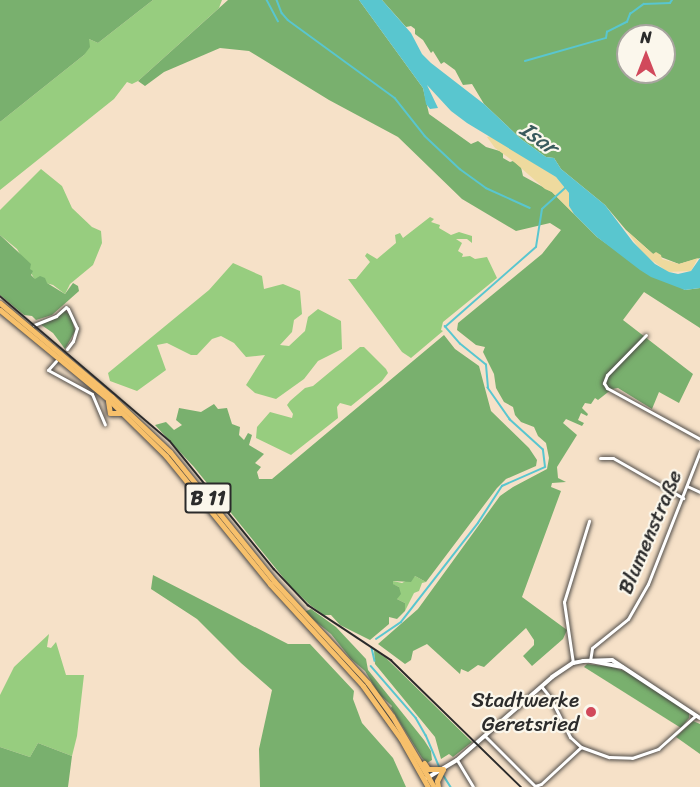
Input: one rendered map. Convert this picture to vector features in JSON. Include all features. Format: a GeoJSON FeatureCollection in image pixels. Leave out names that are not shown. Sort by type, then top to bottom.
{"type":"FeatureCollection","features":[{"type":"Feature","properties":{"kind":"main road","name":"B 11"},"geometry":{"type":"LineString","coordinates":[[0,303],[112,397],[170,452],[274,581],[368,683],[414,752],[428,787]]}},
{"type":"Feature","properties":{"kind":"main road","name":"B 11"},"geometry":{"type":"LineString","coordinates":[[0,310],[108,399],[189,482],[270,584],[363,686],[426,779],[436,787]]}},
{"type":"Feature","properties":{"kind":"main road"},"geometry":{"type":"LineString","coordinates":[[23,323],[34,325],[35,332]]}},
{"type":"Feature","properties":{"kind":"main road"},"geometry":{"type":"LineString","coordinates":[[108,399],[110,413],[123,413]]}},
{"type":"Feature","properties":{"kind":"main road"},"geometry":{"type":"LineString","coordinates":[[414,752],[428,769],[443,769],[436,787]]}},
{"type":"Feature","properties":{"kind":"street"},"geometry":{"type":"LineString","coordinates":[[34,325],[56,316],[66,307],[77,328],[67,349]]}},
{"type":"Feature","properties":{"kind":"street"},"geometry":{"type":"LineString","coordinates":[[646,335],[607,375],[604,383],[607,388],[700,439]]}},
{"type":"Feature","properties":{"kind":"street"},"geometry":{"type":"LineString","coordinates":[[56,361],[48,370],[92,394],[105,424]]}},
{"type":"Feature","properties":{"kind":"street"},"geometry":{"type":"LineString","coordinates":[[103,417],[110,413]]}},
{"type":"Feature","properties":{"kind":"street","name":"Blumenstraße"},"geometry":{"type":"LineString","coordinates":[[590,661],[592,648],[617,630],[631,614],[648,584],[700,451]]}},
{"type":"Feature","properties":{"kind":"street"},"geometry":{"type":"LineString","coordinates":[[600,458],[613,459],[683,498]]}},
{"type":"Feature","properties":{"kind":"street"},"geometry":{"type":"LineString","coordinates":[[687,486],[700,492]]}},
{"type":"Feature","properties":{"kind":"street"},"geometry":{"type":"LineString","coordinates":[[573,663],[565,596],[589,521]]}},
{"type":"Feature","properties":{"kind":"street"},"geometry":{"type":"LineString","coordinates":[[426,779],[457,760],[541,686],[573,663],[590,661],[622,667],[698,716],[658,749],[628,758],[609,757],[581,747],[570,736],[550,697],[541,686]]}},
{"type":"Feature","properties":{"kind":"street"},"geometry":{"type":"LineString","coordinates":[[485,736],[535,786],[541,784],[581,747]]}},
{"type":"Feature","properties":{"kind":"street"},"geometry":{"type":"LineString","coordinates":[[457,760],[473,787]]}},
{"type":"Feature","properties":{"kind":"green space"},"geometry":{"type":"Polygon","coordinates":[[[0,0],[153,0],[98,43],[89,39],[90,47],[84,55],[0,122],[0,0]]]}},
{"type":"Feature","properties":{"kind":"green space"},"geometry":{"type":"Polygon","coordinates":[[[153,0],[222,0],[219,8],[138,81],[132,84],[127,82],[114,99],[0,190],[0,122],[84,55],[89,39],[98,43],[153,0]]]}},
{"type":"Feature","properties":{"kind":"green space"},"geometry":{"type":"Polygon","coordinates":[[[228,0],[359,0],[423,88],[429,114],[471,144],[478,141],[486,147],[503,152],[503,158],[521,167],[523,176],[552,192],[597,237],[614,249],[685,290],[700,288],[700,328],[644,292],[623,320],[693,374],[679,403],[659,392],[652,409],[618,388],[612,389],[598,400],[595,398],[591,404],[585,403],[582,408],[588,414],[587,416],[581,413],[578,420],[584,423],[582,426],[566,419],[563,423],[577,435],[557,467],[558,478],[566,482],[552,483],[551,487],[561,491],[522,597],[567,630],[563,639],[532,666],[523,656],[534,645],[534,640],[526,628],[484,667],[478,665],[468,672],[461,669],[460,674],[427,644],[413,651],[411,660],[405,664],[378,644],[418,609],[500,496],[547,469],[549,458],[546,443],[538,436],[534,427],[521,422],[515,415],[513,407],[504,402],[496,388],[494,374],[483,352],[485,347],[476,345],[457,330],[458,323],[542,254],[561,230],[550,223],[516,231],[462,199],[398,137],[329,100],[249,51],[220,48],[164,72],[145,86],[138,81],[228,0]]]}},
{"type":"Feature","properties":{"kind":"green space"},"geometry":{"type":"Polygon","coordinates":[[[382,0],[700,0],[700,258],[679,264],[653,254],[626,230],[605,205],[561,169],[554,158],[546,157],[521,139],[484,104],[472,84],[463,85],[455,70],[444,62],[441,64],[433,51],[431,53],[423,40],[415,34],[415,29],[411,26],[406,27],[382,0]]]}},
{"type":"Feature","properties":{"kind":"green space"},"geometry":{"type":"Polygon","coordinates":[[[41,169],[62,186],[72,208],[92,227],[101,231],[102,243],[93,265],[70,284],[65,294],[53,285],[35,280],[17,249],[0,235],[0,210],[41,169]]]}},
{"type":"Feature","properties":{"kind":"green space"},"geometry":{"type":"Polygon","coordinates":[[[430,217],[434,219],[431,222],[440,225],[439,228],[451,235],[459,232],[472,236],[472,243],[467,239],[456,239],[462,243],[458,251],[463,254],[462,257],[470,256],[475,259],[487,257],[497,278],[443,322],[441,330],[443,331],[411,358],[402,352],[348,279],[356,279],[370,262],[365,256],[367,253],[377,259],[396,243],[395,235],[400,233],[403,238],[430,217]]]}},
{"type":"Feature","properties":{"kind":"green space"},"geometry":{"type":"Polygon","coordinates":[[[0,235],[31,264],[30,269],[33,271],[31,275],[35,279],[40,276],[45,278],[47,283],[65,294],[73,283],[78,286],[79,291],[52,315],[36,320],[32,316],[24,315],[0,295],[0,235]]]}},
{"type":"Feature","properties":{"kind":"green space"},"geometry":{"type":"Polygon","coordinates":[[[233,263],[262,276],[264,289],[283,284],[300,291],[302,314],[294,320],[292,332],[280,345],[289,346],[305,331],[308,317],[318,309],[341,321],[342,349],[318,361],[304,379],[276,399],[255,393],[246,385],[265,355],[246,357],[234,343],[221,336],[212,339],[197,355],[191,355],[167,343],[157,345],[166,370],[137,391],[110,381],[108,373],[209,290],[233,263]]]}},
{"type":"Feature","properties":{"kind":"green space"},"geometry":{"type":"Polygon","coordinates":[[[64,310],[71,316],[75,331],[65,349],[53,333],[40,324],[57,317],[64,310]]]}},
{"type":"Feature","properties":{"kind":"green space"},"geometry":{"type":"Polygon","coordinates":[[[444,335],[455,349],[479,366],[491,411],[529,448],[537,460],[536,466],[506,479],[497,488],[426,582],[415,576],[411,582],[393,581],[393,584],[399,587],[401,594],[397,599],[405,603],[405,611],[397,619],[389,617],[389,624],[370,640],[340,625],[331,615],[324,615],[290,586],[194,467],[155,425],[166,422],[174,430],[182,425],[176,420],[179,408],[201,412],[214,404],[218,409],[227,408],[232,424],[240,427],[239,435],[244,440],[248,433],[252,435],[249,445],[264,454],[255,463],[261,467],[257,472],[259,479],[272,479],[444,335]]]}},
{"type":"Feature","properties":{"kind":"green space"},"geometry":{"type":"Polygon","coordinates":[[[360,347],[364,347],[386,369],[388,373],[382,381],[351,406],[340,403],[337,407],[338,418],[291,455],[256,438],[257,427],[270,412],[292,418],[293,414],[287,405],[290,401],[305,388],[313,386],[360,347]]]}},
{"type":"Feature","properties":{"kind":"green space"},"geometry":{"type":"Polygon","coordinates":[[[153,575],[288,644],[310,644],[354,691],[353,699],[362,723],[393,758],[406,787],[260,787],[259,749],[272,690],[197,619],[151,589],[153,575]]]}},
{"type":"Feature","properties":{"kind":"green space"},"geometry":{"type":"Polygon","coordinates":[[[415,576],[426,582],[422,583],[419,591],[414,593],[405,611],[405,603],[397,599],[399,587],[392,584],[393,581],[402,583],[415,576]]]}},
{"type":"Feature","properties":{"kind":"green space"},"geometry":{"type":"Polygon","coordinates":[[[311,609],[336,627],[366,659],[368,670],[424,740],[431,751],[432,760],[427,763],[422,758],[391,708],[392,706],[379,694],[365,671],[351,659],[331,634],[304,612],[311,609]]]}},
{"type":"Feature","properties":{"kind":"green space"},"geometry":{"type":"Polygon","coordinates":[[[49,634],[47,647],[51,648],[56,642],[66,675],[84,675],[77,736],[72,756],[38,743],[30,757],[0,747],[0,695],[14,667],[49,634]]]}},
{"type":"Feature","properties":{"kind":"green space"},"geometry":{"type":"Polygon","coordinates":[[[374,650],[386,658],[472,742],[453,757],[449,754],[441,759],[435,737],[375,664],[374,650]]]}},
{"type":"Feature","properties":{"kind":"green space"},"geometry":{"type":"Polygon","coordinates":[[[587,664],[612,667],[631,673],[689,711],[689,718],[681,728],[584,667],[587,664]]]}},
{"type":"Feature","properties":{"kind":"green space"},"geometry":{"type":"Polygon","coordinates":[[[693,721],[700,724],[700,754],[676,737],[693,721]]]}},
{"type":"Feature","properties":{"kind":"green space"},"geometry":{"type":"Polygon","coordinates":[[[38,743],[72,756],[68,787],[0,787],[0,747],[30,757],[38,743]]]}},
{"type":"Feature","properties":{"kind":"sand"},"geometry":{"type":"Polygon","coordinates":[[[491,136],[556,177],[569,193],[569,206],[574,214],[552,192],[545,189],[495,148],[487,137],[491,136]]]}},
{"type":"Feature","properties":{"kind":"sand"},"geometry":{"type":"Polygon","coordinates":[[[626,230],[653,254],[656,252],[661,255],[662,259],[679,264],[698,258],[691,271],[668,272],[643,254],[626,230]]]}},
{"type":"Feature","properties":{"kind":"water"},"geometry":{"type":"Polygon","coordinates":[[[359,0],[382,0],[411,33],[422,54],[431,63],[484,104],[521,139],[546,157],[554,158],[561,169],[605,205],[633,242],[655,264],[678,274],[691,271],[700,258],[700,288],[685,290],[651,277],[640,270],[597,237],[574,214],[569,206],[569,193],[556,177],[467,123],[451,111],[427,85],[438,108],[430,109],[426,104],[423,88],[359,0]]]}},
{"type":"Feature","properties":{"kind":"waterway"},"geometry":{"type":"LineString","coordinates":[[267,0],[278,21]]}},
{"type":"Feature","properties":{"kind":"waterway"},"geometry":{"type":"LineString","coordinates":[[277,0],[282,13],[288,20],[395,98],[425,136],[460,169],[486,188],[530,208]]}},
{"type":"Feature","properties":{"kind":"waterway"},"geometry":{"type":"LineString","coordinates":[[525,61],[606,38],[607,32],[627,22],[630,14],[644,4],[670,3],[672,0]]}},
{"type":"Feature","properties":{"kind":"waterway"},"geometry":{"type":"LineString","coordinates":[[376,639],[401,622],[478,523],[502,486],[545,467],[543,450],[510,420],[488,388],[486,365],[460,344],[445,327],[536,247],[542,209],[565,188]]}},
{"type":"Feature","properties":{"kind":"waterway"},"geometry":{"type":"LineString","coordinates":[[372,648],[375,661]]}},
{"type":"Feature","properties":{"kind":"waterway"},"geometry":{"type":"LineString","coordinates":[[371,666],[416,718],[439,766]]}},
{"type":"Feature","properties":{"kind":"waterway"},"geometry":{"type":"LineString","coordinates":[[444,776],[451,787]]}},
{"type":"Feature","properties":{"kind":"railway"},"geometry":{"type":"LineString","coordinates":[[0,296],[170,441],[274,569],[308,605],[391,660],[521,787]]}},
{"type":"Feature","properties":{"kind":"place","name":"Stadtwerke Geretsried"},"geometry":{"type":"Point","coordinates":[591,712]}},
{"type":"Feature","properties":{"kind":"water label","name":"Isar"},"geometry":{"type":"Point","coordinates":[539,138]}}]}
